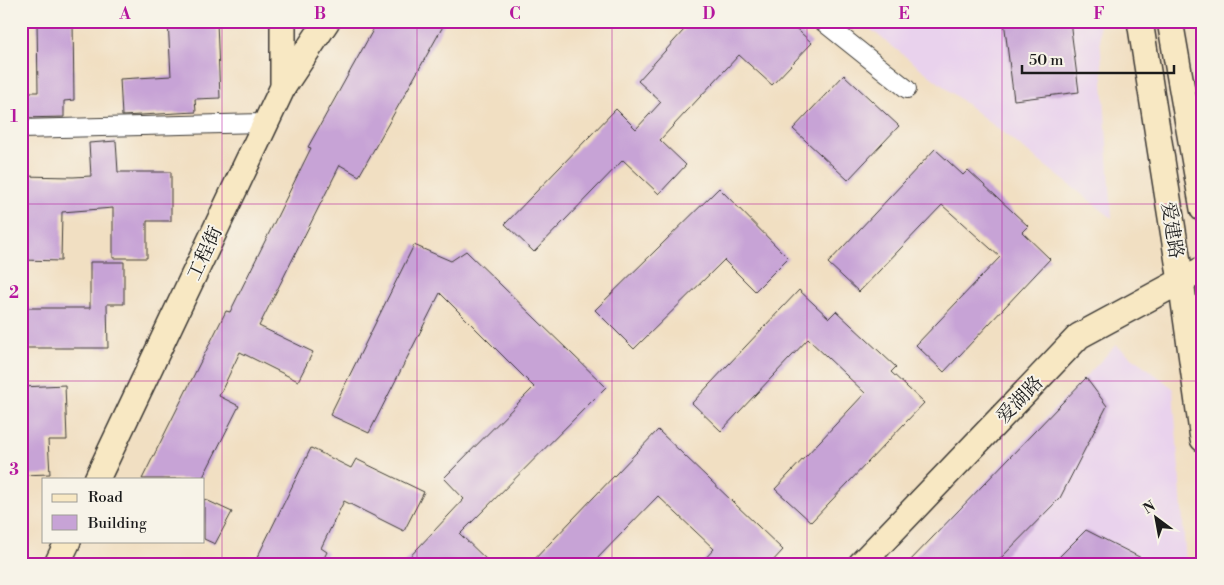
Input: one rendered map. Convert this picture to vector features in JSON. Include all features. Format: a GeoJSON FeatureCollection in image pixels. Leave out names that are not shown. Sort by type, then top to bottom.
{"type":"FeatureCollection","features":[{"type":"Feature","properties":{"kind":"street","name":"工程街"},"geometry":{"type":"LineString","coordinates":[[97,478],[283,87],[283,21]]}},
{"type":"Feature","properties":{"kind":"street"},"geometry":{"type":"LineString","coordinates":[[283,87],[327,21]]}},
{"type":"Feature","properties":{"kind":"street"},"geometry":{"type":"LineString","coordinates":[[822,21],[907,90]]}},
{"type":"Feature","properties":{"kind":"street","name":"爱建路"},"geometry":{"type":"LineString","coordinates":[[1140,21],[1181,281],[1203,439]]}},
{"type":"Feature","properties":{"kind":"street","name":"爱建路"},"geometry":{"type":"LineString","coordinates":[[1170,21],[1203,208]]}},
{"type":"Feature","properties":{"kind":"street"},"geometry":{"type":"LineString","coordinates":[[21,129],[266,123]]}},
{"type":"Feature","properties":{"kind":"street","name":"爱湖路"},"geometry":{"type":"LineString","coordinates":[[861,564],[1079,336],[1203,269]]}},
{"type":"Feature","properties":{"kind":"street"},"geometry":{"type":"LineString","coordinates":[[57,564],[68,542]]}},
{"type":"Feature","properties":{"kind":"shaded area"},"geometry":{"type":"Polygon","coordinates":[[[860,21],[1099,21],[1112,218],[860,21]]]}},
{"type":"Feature","properties":{"kind":"shaded area"},"geometry":{"type":"Polygon","coordinates":[[[1116,345],[1173,388],[1186,564],[905,564],[1116,345]]]}},
{"type":"Feature","properties":{"kind":"building"},"geometry":{"type":"Polygon","coordinates":[[[37,21],[73,21],[74,100],[64,101],[64,117],[21,118],[21,92],[38,92],[37,21]]]}},
{"type":"Feature","properties":{"kind":"building"},"geometry":{"type":"Polygon","coordinates":[[[168,21],[217,21],[220,98],[195,99],[196,112],[122,116],[120,79],[171,76],[168,21]]]}},
{"type":"Feature","properties":{"kind":"building"},"geometry":{"type":"Polygon","coordinates":[[[378,21],[446,21],[359,176],[340,165],[259,326],[313,352],[298,381],[240,352],[219,396],[239,406],[203,478],[142,478],[226,311],[230,312],[311,148],[308,147],[378,21]]]}},
{"type":"Feature","properties":{"kind":"building"},"geometry":{"type":"Polygon","coordinates":[[[692,21],[788,21],[812,43],[772,85],[739,55],[660,140],[686,165],[659,194],[623,160],[534,252],[505,224],[616,109],[636,129],[661,102],[638,81],[692,21]]]}},
{"type":"Feature","properties":{"kind":"building"},"geometry":{"type":"Polygon","coordinates":[[[1004,21],[1070,21],[1079,92],[1014,100],[1004,21]]]}},
{"type":"Feature","properties":{"kind":"building"},"geometry":{"type":"Polygon","coordinates":[[[844,75],[899,126],[848,180],[793,129],[844,75]]]}},
{"type":"Feature","properties":{"kind":"building"},"geometry":{"type":"Polygon","coordinates":[[[116,141],[118,172],[171,172],[171,221],[147,221],[147,258],[113,258],[113,208],[62,212],[61,261],[21,260],[21,176],[91,176],[89,143],[116,141]]]}},
{"type":"Feature","properties":{"kind":"building"},"geometry":{"type":"Polygon","coordinates":[[[935,149],[963,175],[968,170],[1028,226],[1022,232],[1050,259],[944,372],[916,345],[1000,257],[942,205],[859,292],[828,263],[935,149]]]}},
{"type":"Feature","properties":{"kind":"building"},"geometry":{"type":"Polygon","coordinates":[[[719,188],[788,258],[755,291],[724,260],[634,349],[595,310],[719,188]]]}},
{"type":"Feature","properties":{"kind":"building"},"geometry":{"type":"Polygon","coordinates":[[[414,245],[451,261],[466,251],[606,387],[460,534],[491,564],[403,564],[464,499],[444,478],[534,387],[440,293],[369,433],[330,415],[414,245]]]}},
{"type":"Feature","properties":{"kind":"building"},"geometry":{"type":"Polygon","coordinates":[[[90,262],[124,262],[124,304],[107,304],[108,348],[21,348],[21,308],[90,308],[90,262]]]}},
{"type":"Feature","properties":{"kind":"building"},"geometry":{"type":"Polygon","coordinates":[[[799,290],[829,318],[836,311],[896,367],[891,372],[924,403],[811,522],[775,489],[865,393],[808,339],[721,431],[692,403],[799,290]]]}},
{"type":"Feature","properties":{"kind":"building"},"geometry":{"type":"Polygon","coordinates":[[[1086,378],[1107,406],[1060,498],[995,564],[907,564],[1086,378]]]}},
{"type":"Feature","properties":{"kind":"building"},"geometry":{"type":"Polygon","coordinates":[[[65,385],[67,440],[48,440],[50,474],[21,475],[21,435],[24,435],[22,387],[65,385]]]}},
{"type":"Feature","properties":{"kind":"building"},"geometry":{"type":"Polygon","coordinates":[[[658,430],[783,550],[770,564],[700,564],[714,549],[658,496],[592,564],[530,564],[658,430]]]}},
{"type":"Feature","properties":{"kind":"building"},"geometry":{"type":"Polygon","coordinates":[[[311,448],[351,468],[356,459],[424,492],[404,531],[344,501],[321,548],[327,552],[321,564],[254,564],[311,448]]]}},
{"type":"Feature","properties":{"kind":"building"},"geometry":{"type":"Polygon","coordinates":[[[205,499],[232,512],[215,544],[205,539],[205,499]]]}},
{"type":"Feature","properties":{"kind":"building"},"geometry":{"type":"Polygon","coordinates":[[[1086,530],[1153,564],[1052,564],[1086,530]]]}}]}
